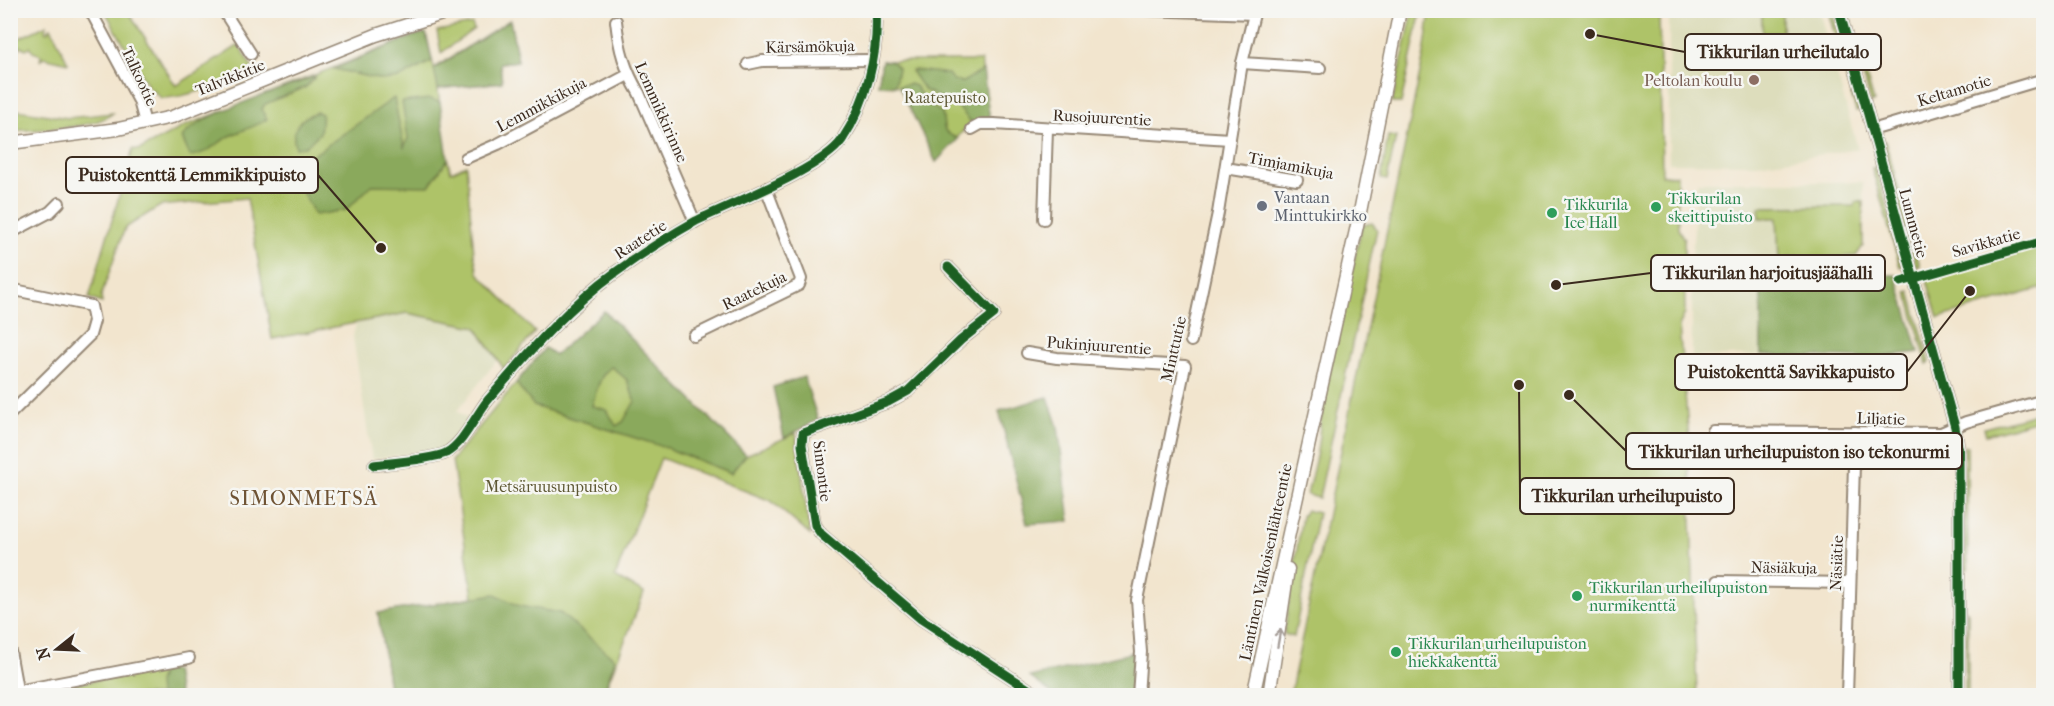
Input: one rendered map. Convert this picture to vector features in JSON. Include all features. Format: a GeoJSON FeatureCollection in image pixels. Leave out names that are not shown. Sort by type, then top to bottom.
{"type":"FeatureCollection","features":[{"type":"Feature","properties":{"kind":"main road","name":"Talvikkitie"},"geometry":{"type":"LineString","coordinates":[[10,143],[145,123],[211,103],[376,35],[454,10]]}},
{"type":"Feature","properties":{"kind":"main road","name":"Läntinen Valkoisenlähteentie"},"geometry":{"type":"LineString","coordinates":[[1253,696],[1400,14]]}},
{"type":"Feature","properties":{"kind":"main road","name":"Läntinen Valkoisenlähteentie"},"geometry":{"type":"LineString","coordinates":[[1269,696],[1309,456],[1310,436]]}},
{"type":"Feature","properties":{"kind":"street","name":"Talkootie"},"geometry":{"type":"LineString","coordinates":[[90,10],[139,101],[145,123]]}},
{"type":"Feature","properties":{"kind":"street"},"geometry":{"type":"LineString","coordinates":[[223,10],[251,54]]}},
{"type":"Feature","properties":{"kind":"street","name":"Raatetie"},"geometry":{"type":"LineString","coordinates":[[374,465],[445,453],[460,439],[487,402],[528,354],[585,296],[615,273],[695,222],[819,160],[841,141],[859,107],[873,60],[877,37],[876,10]]}},
{"type":"Feature","properties":{"kind":"street"},"geometry":{"type":"LineString","coordinates":[[1146,10],[1254,12]]}},
{"type":"Feature","properties":{"kind":"street","name":"Lummetie"},"geometry":{"type":"LineString","coordinates":[[1839,10],[1955,427],[1959,453],[1959,696]]}},
{"type":"Feature","properties":{"kind":"street","name":"Minttutie"},"geometry":{"type":"LineString","coordinates":[[1191,341],[1226,168],[1242,63],[1254,12]]}},
{"type":"Feature","properties":{"kind":"street","name":"Lemmikkirinne"},"geometry":{"type":"LineString","coordinates":[[616,21],[620,53],[628,75],[639,93],[695,222]]}},
{"type":"Feature","properties":{"kind":"street","name":"Kärsämökuja"},"geometry":{"type":"LineString","coordinates":[[748,64],[762,61],[873,60]]}},
{"type":"Feature","properties":{"kind":"street"},"geometry":{"type":"LineString","coordinates":[[1242,63],[1320,68]]}},
{"type":"Feature","properties":{"kind":"street","name":"Lemmikkikuja"},"geometry":{"type":"LineString","coordinates":[[466,158],[498,144],[628,75]]}},
{"type":"Feature","properties":{"kind":"street","name":"Keltamotie"},"geometry":{"type":"LineString","coordinates":[[1872,130],[2043,79]]}},
{"type":"Feature","properties":{"kind":"street","name":"Rusojuurentie"},"geometry":{"type":"LineString","coordinates":[[972,129],[981,124],[994,124],[1230,140]]}},
{"type":"Feature","properties":{"kind":"street"},"geometry":{"type":"LineString","coordinates":[[1044,219],[1047,129]]}},
{"type":"Feature","properties":{"kind":"street","name":"Timjamikuja"},"geometry":{"type":"LineString","coordinates":[[1226,168],[1297,180]]}},
{"type":"Feature","properties":{"kind":"street","name":"Raatekuja"},"geometry":{"type":"LineString","coordinates":[[694,336],[799,285],[801,279],[766,188]]}},
{"type":"Feature","properties":{"kind":"street"},"geometry":{"type":"LineString","coordinates":[[10,233],[50,212],[59,203]]}},
{"type":"Feature","properties":{"kind":"street","name":"Simontie"},"geometry":{"type":"LineString","coordinates":[[948,267],[994,314],[961,340],[908,391],[888,402],[803,433],[802,445],[815,525],[821,534],[921,619],[1039,696]]}},
{"type":"Feature","properties":{"kind":"street"},"geometry":{"type":"LineString","coordinates":[[10,289],[91,306],[94,321],[90,335],[10,414]]}},
{"type":"Feature","properties":{"kind":"street","name":"Pukinjuurentie"},"geometry":{"type":"LineString","coordinates":[[1027,354],[1185,366]]}},
{"type":"Feature","properties":{"kind":"street","name":"Minttutie"},"geometry":{"type":"LineString","coordinates":[[1138,696],[1141,652],[1137,600],[1185,366]]}},
{"type":"Feature","properties":{"kind":"street","name":"Liljatie"},"geometry":{"type":"LineString","coordinates":[[1713,431],[1941,433],[2043,400]]}},
{"type":"Feature","properties":{"kind":"street","name":"Näsiätie"},"geometry":{"type":"LineString","coordinates":[[1848,696],[1855,432]]}},
{"type":"Feature","properties":{"kind":"street","name":"Näsiäkuja"},"geometry":{"type":"LineString","coordinates":[[1718,581],[1850,583]]}},
{"type":"Feature","properties":{"kind":"street"},"geometry":{"type":"LineString","coordinates":[[10,651],[17,693],[189,658]]}},
{"type":"Feature","properties":{"kind":"shaded area","name":"Peltolan koulu"},"geometry":{"type":"Polygon","coordinates":[[[1669,11],[1819,11],[1858,149],[1757,164],[1669,163],[1669,11]]]}},
{"type":"Feature","properties":{"kind":"shaded area"},"geometry":{"type":"Polygon","coordinates":[[[1697,182],[1863,182],[1863,246],[1856,256],[1802,259],[1802,275],[1761,275],[1761,355],[1692,357],[1692,261],[1697,182]]]}},
{"type":"Feature","properties":{"kind":"shaded area"},"geometry":{"type":"Polygon","coordinates":[[[407,313],[476,327],[498,359],[457,411],[469,420],[443,449],[372,459],[353,337],[356,324],[407,313]]]}},
{"type":"Feature","properties":{"kind":"green space"},"geometry":{"type":"Polygon","coordinates":[[[105,11],[128,11],[176,86],[239,45],[253,69],[235,79],[208,88],[182,96],[161,98],[148,86],[105,11]]]}},
{"type":"Feature","properties":{"kind":"green space"},"geometry":{"type":"Polygon","coordinates":[[[1413,11],[1421,11],[1401,103],[1392,103],[1413,11]]]}},
{"type":"Feature","properties":{"kind":"green space"},"geometry":{"type":"Polygon","coordinates":[[[1430,11],[1659,11],[1662,175],[1677,175],[1678,229],[1684,239],[1685,313],[1679,326],[1688,429],[1697,695],[1290,695],[1424,54],[1430,11]]]}},
{"type":"Feature","properties":{"kind":"green space"},"geometry":{"type":"Polygon","coordinates":[[[1762,11],[1782,11],[1782,33],[1762,33],[1762,11]]]}},
{"type":"Feature","properties":{"kind":"green space"},"geometry":{"type":"Polygon","coordinates":[[[1828,11],[1832,11],[1860,110],[1856,111],[1828,11]]]}},
{"type":"Feature","properties":{"kind":"green space"},"geometry":{"type":"Polygon","coordinates":[[[1845,11],[1848,11],[1874,102],[1871,103],[1845,11]]]}},
{"type":"Feature","properties":{"kind":"green space"},"geometry":{"type":"Polygon","coordinates":[[[510,20],[518,61],[500,63],[502,82],[438,89],[445,151],[451,172],[466,165],[474,254],[478,273],[535,332],[504,369],[476,327],[407,313],[272,339],[247,198],[160,206],[125,228],[101,296],[102,303],[89,298],[133,149],[139,150],[185,126],[416,35],[426,33],[434,68],[510,20]]]}},
{"type":"Feature","properties":{"kind":"green space"},"geometry":{"type":"Polygon","coordinates":[[[510,20],[518,61],[500,63],[502,82],[438,89],[434,69],[510,20]]]}},
{"type":"Feature","properties":{"kind":"green space"},"geometry":{"type":"Polygon","coordinates":[[[472,24],[474,29],[441,53],[437,31],[472,24]]]}},
{"type":"Feature","properties":{"kind":"green space"},"geometry":{"type":"Polygon","coordinates":[[[47,25],[45,31],[48,32],[51,27],[68,63],[43,57],[40,61],[41,55],[33,52],[30,47],[26,49],[20,46],[17,52],[11,48],[11,38],[13,41],[47,25]]]}},
{"type":"Feature","properties":{"kind":"green space"},"geometry":{"type":"Polygon","coordinates":[[[426,33],[432,61],[400,78],[382,80],[334,69],[416,35],[426,33]]]}},
{"type":"Feature","properties":{"kind":"green space","name":"Raatepuisto"},"geometry":{"type":"Polygon","coordinates":[[[882,61],[981,61],[990,121],[971,122],[936,162],[899,86],[878,85],[882,61]]]}},
{"type":"Feature","properties":{"kind":"green space"},"geometry":{"type":"Polygon","coordinates":[[[882,61],[891,61],[898,68],[895,85],[878,85],[882,61]]]}},
{"type":"Feature","properties":{"kind":"green space"},"geometry":{"type":"Polygon","coordinates":[[[983,70],[990,121],[971,122],[958,107],[924,90],[911,71],[948,74],[953,81],[963,82],[983,70]]]}},
{"type":"Feature","properties":{"kind":"green space"},"geometry":{"type":"Polygon","coordinates":[[[316,76],[306,87],[265,104],[262,109],[267,119],[263,122],[232,135],[207,151],[190,156],[182,138],[205,120],[243,102],[316,76]]]}},
{"type":"Feature","properties":{"kind":"green space"},"geometry":{"type":"Polygon","coordinates":[[[909,84],[915,86],[927,103],[942,113],[946,131],[958,139],[936,162],[899,86],[909,84]]]}},
{"type":"Feature","properties":{"kind":"green space"},"geometry":{"type":"Polygon","coordinates":[[[394,98],[404,147],[408,138],[402,102],[430,99],[440,102],[448,159],[429,186],[372,185],[346,210],[315,215],[291,171],[394,98]]]}},
{"type":"Feature","properties":{"kind":"green space"},"geometry":{"type":"Polygon","coordinates":[[[10,109],[68,118],[113,113],[104,119],[79,126],[11,131],[10,109]]]}},
{"type":"Feature","properties":{"kind":"green space"},"geometry":{"type":"Polygon","coordinates":[[[317,112],[322,114],[320,133],[305,147],[296,148],[294,136],[297,126],[305,118],[317,112]]]}},
{"type":"Feature","properties":{"kind":"green space"},"geometry":{"type":"Polygon","coordinates":[[[1388,136],[1396,137],[1387,180],[1381,179],[1388,136]]]}},
{"type":"Feature","properties":{"kind":"green space"},"geometry":{"type":"Polygon","coordinates":[[[1885,141],[1920,266],[1916,267],[1882,142],[1885,141]]]}},
{"type":"Feature","properties":{"kind":"green space"},"geometry":{"type":"Polygon","coordinates":[[[1876,167],[1903,265],[1900,267],[1872,168],[1876,167]]]}},
{"type":"Feature","properties":{"kind":"green space"},"geometry":{"type":"Polygon","coordinates":[[[1855,202],[1863,202],[1863,246],[1856,256],[1802,259],[1802,256],[1779,260],[1777,218],[1760,218],[1759,207],[1855,206],[1855,202]]]}},
{"type":"Feature","properties":{"kind":"green space"},"geometry":{"type":"Polygon","coordinates":[[[1372,223],[1377,229],[1319,498],[1307,495],[1317,452],[1324,393],[1361,230],[1364,225],[1372,223]]]}},
{"type":"Feature","properties":{"kind":"green space"},"geometry":{"type":"Polygon","coordinates":[[[2043,246],[2043,288],[1938,318],[1927,280],[2043,246]]]}},
{"type":"Feature","properties":{"kind":"green space"},"geometry":{"type":"Polygon","coordinates":[[[1761,274],[1896,275],[1919,352],[1871,358],[1761,355],[1761,274]]]}},
{"type":"Feature","properties":{"kind":"green space"},"geometry":{"type":"Polygon","coordinates":[[[1910,291],[1930,362],[1927,364],[1907,292],[1910,291]]]}},
{"type":"Feature","properties":{"kind":"green space","name":"Metsäruusunpuisto"},"geometry":{"type":"Polygon","coordinates":[[[604,311],[746,455],[796,433],[810,535],[771,501],[661,458],[615,577],[644,593],[603,695],[390,695],[378,613],[473,597],[452,460],[545,348],[555,355],[604,311]]]}},
{"type":"Feature","properties":{"kind":"green space"},"geometry":{"type":"Polygon","coordinates":[[[604,311],[746,455],[731,473],[664,447],[534,406],[516,383],[545,348],[555,355],[604,311]],[[612,367],[604,373],[592,406],[607,410],[616,426],[623,422],[635,401],[627,380],[612,367]]]}},
{"type":"Feature","properties":{"kind":"green space"},"geometry":{"type":"Polygon","coordinates":[[[804,377],[818,420],[784,438],[773,387],[804,377]]]}},
{"type":"Feature","properties":{"kind":"green space"},"geometry":{"type":"Polygon","coordinates":[[[1048,397],[1058,427],[1070,521],[1027,524],[999,411],[1048,397]]]}},
{"type":"Feature","properties":{"kind":"green space"},"geometry":{"type":"Polygon","coordinates":[[[2036,414],[2038,420],[1986,435],[1984,428],[2036,414]]]}},
{"type":"Feature","properties":{"kind":"green space"},"geometry":{"type":"Polygon","coordinates":[[[1964,446],[1967,446],[1968,569],[1965,569],[1964,446]]]}},
{"type":"Feature","properties":{"kind":"green space"},"geometry":{"type":"Polygon","coordinates":[[[1306,510],[1318,513],[1294,637],[1284,634],[1302,516],[1306,510]]]}},
{"type":"Feature","properties":{"kind":"green space"},"geometry":{"type":"Polygon","coordinates":[[[495,594],[519,606],[560,613],[615,659],[603,695],[390,695],[378,613],[495,594]]]}},
{"type":"Feature","properties":{"kind":"green space"},"geometry":{"type":"Polygon","coordinates":[[[1966,610],[1968,612],[1968,696],[1965,695],[1966,610]]]}},
{"type":"Feature","properties":{"kind":"green space"},"geometry":{"type":"Polygon","coordinates":[[[1135,652],[1131,695],[1054,695],[1030,677],[1135,652]]]}},
{"type":"Feature","properties":{"kind":"green space"},"geometry":{"type":"Polygon","coordinates":[[[163,668],[175,671],[179,695],[36,696],[42,690],[152,670],[155,672],[163,668]]]}},
{"type":"Feature","properties":{"kind":"green space"},"geometry":{"type":"Polygon","coordinates":[[[163,668],[175,671],[179,695],[159,695],[158,682],[163,668]]]}},
{"type":"Feature","properties":{"kind":"cycle path"},"geometry":{"type":"LineString","coordinates":[[374,465],[422,459],[440,455],[452,449],[469,429],[488,400],[533,349],[564,316],[598,286],[665,239],[696,221],[796,174],[831,151],[842,140],[858,111],[864,94],[873,61],[876,10]]}},
{"type":"Feature","properties":{"kind":"cycle path"},"geometry":{"type":"LineString","coordinates":[[1839,10],[1955,427],[1959,453],[1959,696]]}},
{"type":"Feature","properties":{"kind":"cycle path","name":"Savikkatie"},"geometry":{"type":"LineString","coordinates":[[1901,282],[2044,241]]}},
{"type":"Feature","properties":{"kind":"cycle path"},"geometry":{"type":"LineString","coordinates":[[948,267],[994,314],[961,340],[908,391],[888,402],[803,433],[802,445],[815,525],[821,534],[921,619],[1039,696]]}},
{"type":"Feature","properties":{"kind":"place","name":"Tikkurilan urheilutalo"},"geometry":{"type":"Point","coordinates":[1590,34]}},
{"type":"Feature","properties":{"kind":"place","name":"Peltolan koulu"},"geometry":{"type":"Point","coordinates":[1754,80]}},
{"type":"Feature","properties":{"kind":"place","name":"Vantaan Minttukirkko"},"geometry":{"type":"Point","coordinates":[1262,206]}},
{"type":"Feature","properties":{"kind":"place","name":"Tikkurilan skeittipuisto"},"geometry":{"type":"Point","coordinates":[1656,207]}},
{"type":"Feature","properties":{"kind":"place","name":"Tikkurila Ice Hall"},"geometry":{"type":"Point","coordinates":[1552,213]}},
{"type":"Feature","properties":{"kind":"place","name":"Puistokenttä Lemmikkipuisto"},"geometry":{"type":"Point","coordinates":[381,248]}},
{"type":"Feature","properties":{"kind":"place","name":"Tikkurilan harjoitusjäähalli"},"geometry":{"type":"Point","coordinates":[1556,285]}},
{"type":"Feature","properties":{"kind":"place","name":"Puistokenttä Savikkapuisto"},"geometry":{"type":"Point","coordinates":[1970,291]}},
{"type":"Feature","properties":{"kind":"place","name":"Tikkurilan urheilupuisto"},"geometry":{"type":"Point","coordinates":[1519,385]}},
{"type":"Feature","properties":{"kind":"place","name":"Tikkurilan urheilupuiston iso tekonurmi"},"geometry":{"type":"Point","coordinates":[1569,395]}},
{"type":"Feature","properties":{"kind":"place","name":"Tikkurilan urheilupuiston nurmikenttä"},"geometry":{"type":"Point","coordinates":[1577,596]}},
{"type":"Feature","properties":{"kind":"place","name":"Tikkurilan urheilupuiston hiekkakenttä"},"geometry":{"type":"Point","coordinates":[1396,652]}},
{"type":"Feature","properties":{"kind":"district","name":"SIMONMETSÄ"},"geometry":{"type":"Point","coordinates":[304,498]}}]}
